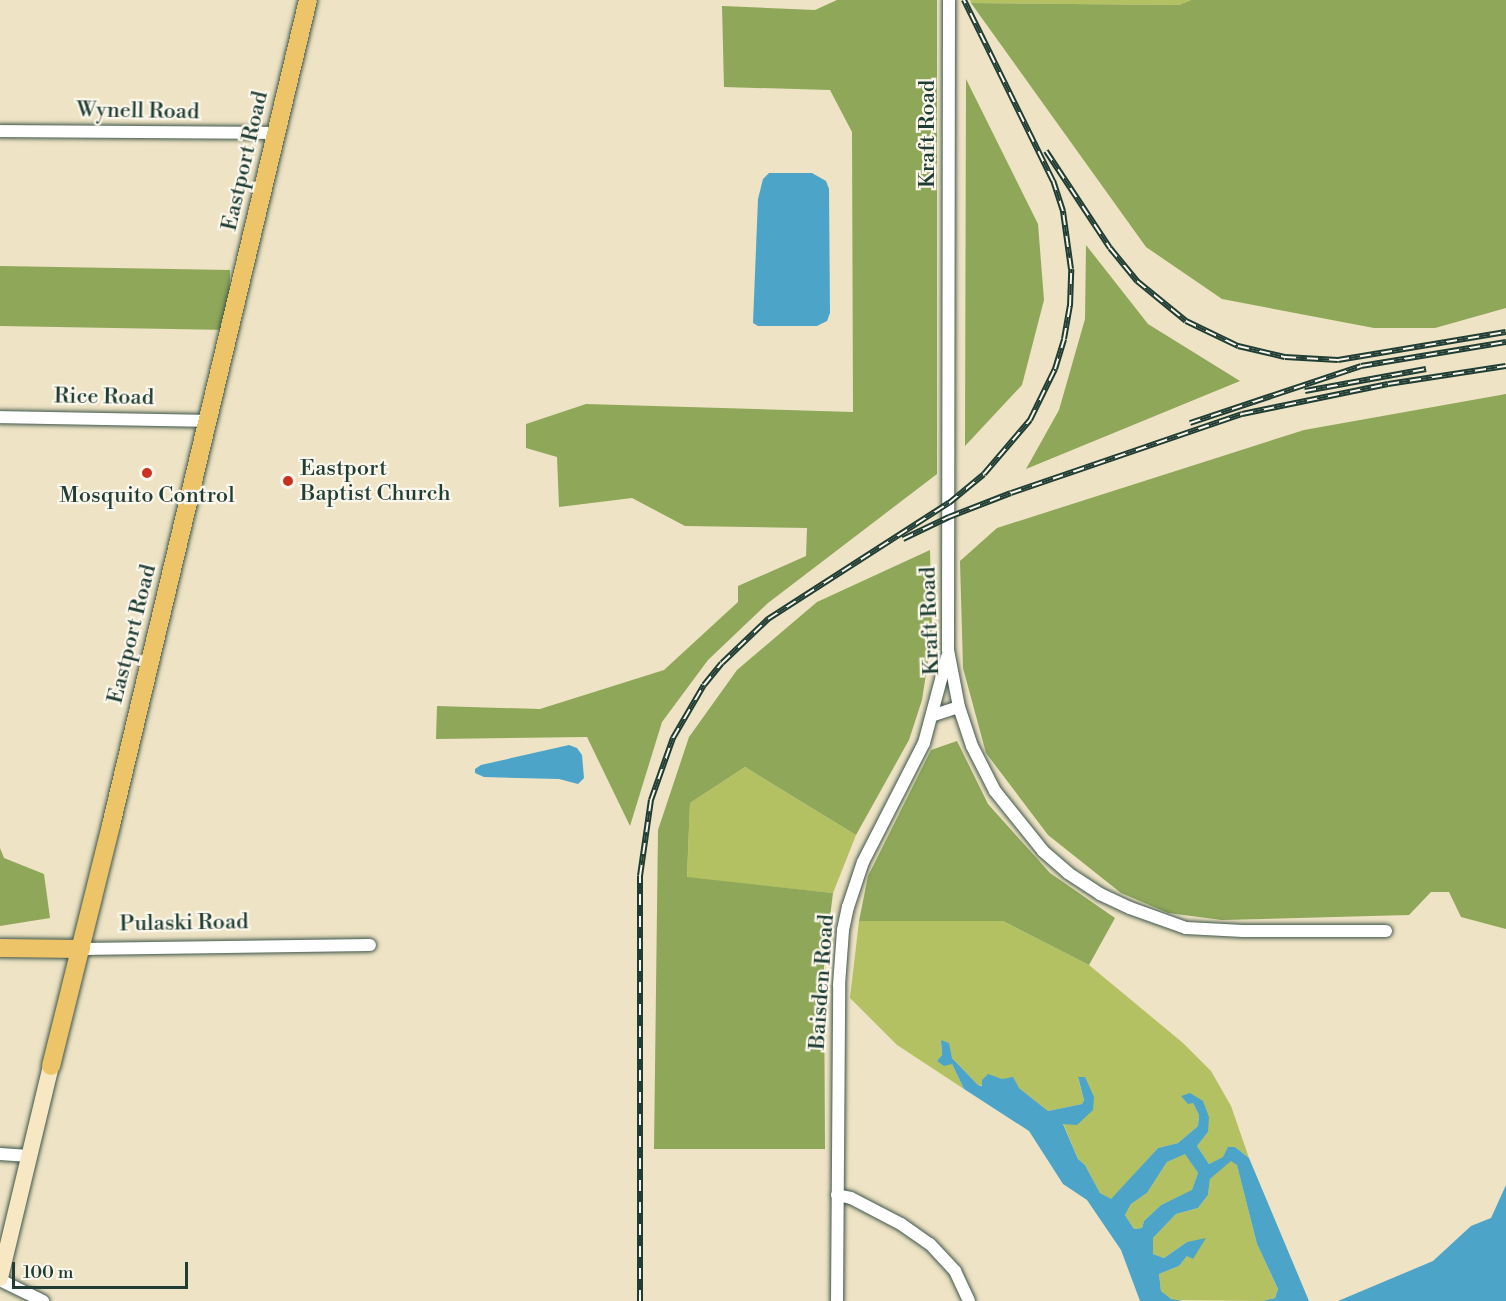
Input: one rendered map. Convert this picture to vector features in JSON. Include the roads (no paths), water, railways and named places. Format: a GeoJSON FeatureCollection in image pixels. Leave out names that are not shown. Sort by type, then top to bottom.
{"type":"FeatureCollection","features":[{"type":"Feature","properties":{"kind":"main road","name":"Eastport Road"},"geometry":{"type":"LineString","coordinates":[[51,1066],[308,0]]}},
{"type":"Feature","properties":{"kind":"main road","name":"Pulaski Road"},"geometry":{"type":"LineString","coordinates":[[0,948],[81,949]]}},
{"type":"Feature","properties":{"kind":"street","name":"Kraft Road"},"geometry":{"type":"LineString","coordinates":[[949,0],[948,650],[959,707],[972,746],[995,791],[1043,851],[1068,873],[1100,894],[1156,919],[1186,928],[1250,932],[1386,931]]}},
{"type":"Feature","properties":{"kind":"street","name":"Wynell Road"},"geometry":{"type":"LineString","coordinates":[[0,131],[276,134]]}},
{"type":"Feature","properties":{"kind":"street","name":"Rice Road"},"geometry":{"type":"LineString","coordinates":[[0,417],[208,421]]}},
{"type":"Feature","properties":{"kind":"street","name":"Baisden Road"},"geometry":{"type":"LineString","coordinates":[[837,1301],[839,985],[848,907],[863,862],[915,763],[933,715],[948,650]]}},
{"type":"Feature","properties":{"kind":"street"},"geometry":{"type":"LineString","coordinates":[[933,715],[959,707]]}},
{"type":"Feature","properties":{"kind":"street","name":"Pulaski Road"},"geometry":{"type":"LineString","coordinates":[[81,949],[370,945]]}},
{"type":"Feature","properties":{"kind":"street","name":"Eastport Road"},"geometry":{"type":"LineString","coordinates":[[0,1279],[51,1066]]}},
{"type":"Feature","properties":{"kind":"street"},"geometry":{"type":"LineString","coordinates":[[0,1155],[29,1155]]}},
{"type":"Feature","properties":{"kind":"street"},"geometry":{"type":"LineString","coordinates":[[837,1195],[851,1198],[901,1224],[930,1244],[955,1271],[969,1301]]}},
{"type":"Feature","properties":{"kind":"street"},"geometry":{"type":"LineString","coordinates":[[0,1279],[43,1301]]}},
{"type":"Feature","properties":{"kind":"water"},"geometry":{"type":"Polygon","coordinates":[[[769,173],[812,173],[826,181],[829,189],[830,313],[827,321],[817,326],[758,326],[753,323],[758,199],[763,179],[769,173]]]}},
{"type":"Feature","properties":{"kind":"water"},"geometry":{"type":"Polygon","coordinates":[[[569,745],[577,748],[582,755],[584,778],[578,784],[559,779],[484,777],[475,773],[475,769],[481,765],[569,745]]]}},
{"type":"Feature","properties":{"kind":"water"},"geometry":{"type":"Polygon","coordinates":[[[941,1040],[949,1043],[952,1058],[978,1085],[982,1086],[982,1080],[988,1074],[1002,1079],[1013,1077],[1019,1088],[1048,1111],[1082,1104],[1084,1100],[1078,1077],[1085,1077],[1094,1097],[1093,1110],[1077,1125],[1063,1124],[1078,1159],[1085,1165],[1100,1193],[1111,1199],[1158,1148],[1178,1143],[1198,1126],[1199,1115],[1193,1103],[1188,1104],[1181,1096],[1190,1093],[1203,1101],[1209,1117],[1208,1132],[1197,1146],[1209,1164],[1223,1157],[1228,1147],[1235,1147],[1249,1158],[1309,1301],[1262,1301],[1275,1298],[1278,1289],[1257,1244],[1237,1165],[1231,1161],[1210,1179],[1208,1195],[1198,1208],[1176,1214],[1153,1238],[1153,1254],[1164,1258],[1187,1242],[1206,1238],[1193,1259],[1187,1256],[1179,1266],[1159,1274],[1161,1291],[1171,1299],[1183,1301],[1140,1301],[1121,1250],[1087,1200],[1063,1184],[1029,1131],[964,1089],[952,1064],[944,1066],[937,1061],[942,1055],[941,1040]],[[1185,1154],[1167,1162],[1147,1193],[1131,1204],[1125,1215],[1134,1229],[1142,1228],[1144,1221],[1161,1205],[1192,1190],[1198,1173],[1185,1154]]]}},
{"type":"Feature","properties":{"kind":"water"},"geometry":{"type":"Polygon","coordinates":[[[1506,1185],[1506,1301],[1338,1301],[1433,1261],[1471,1226],[1491,1218],[1506,1185]]]}},
{"type":"Feature","properties":{"kind":"railway"},"geometry":{"type":"LineString","coordinates":[[640,1301],[640,876],[651,800],[673,738],[704,685],[722,663],[768,619],[949,503],[984,474],[1030,420],[1055,369],[1064,339],[1070,306],[1071,269],[1063,211],[1053,181],[964,0]]}},
{"type":"Feature","properties":{"kind":"railway"},"geometry":{"type":"LineString","coordinates":[[1046,151],[1110,248],[1137,281],[1186,321],[1238,346],[1285,357],[1338,360],[1506,332]]}},
{"type":"Feature","properties":{"kind":"railway"},"geometry":{"type":"LineString","coordinates":[[1190,423],[1361,366],[1506,342]]}},
{"type":"Feature","properties":{"kind":"railway"},"geometry":{"type":"LineString","coordinates":[[903,539],[949,517],[1011,493],[1242,414],[1388,384],[1506,366]]}},
{"type":"Feature","properties":{"kind":"railway"},"geometry":{"type":"LineString","coordinates":[[1305,391],[1426,369]]}},
{"type":"Feature","properties":{"kind":"place","name":"Mosquito Control"},"geometry":{"type":"Point","coordinates":[147,473]}},
{"type":"Feature","properties":{"kind":"place","name":"Eastport Baptist Church"},"geometry":{"type":"Point","coordinates":[288,481]}}]}
